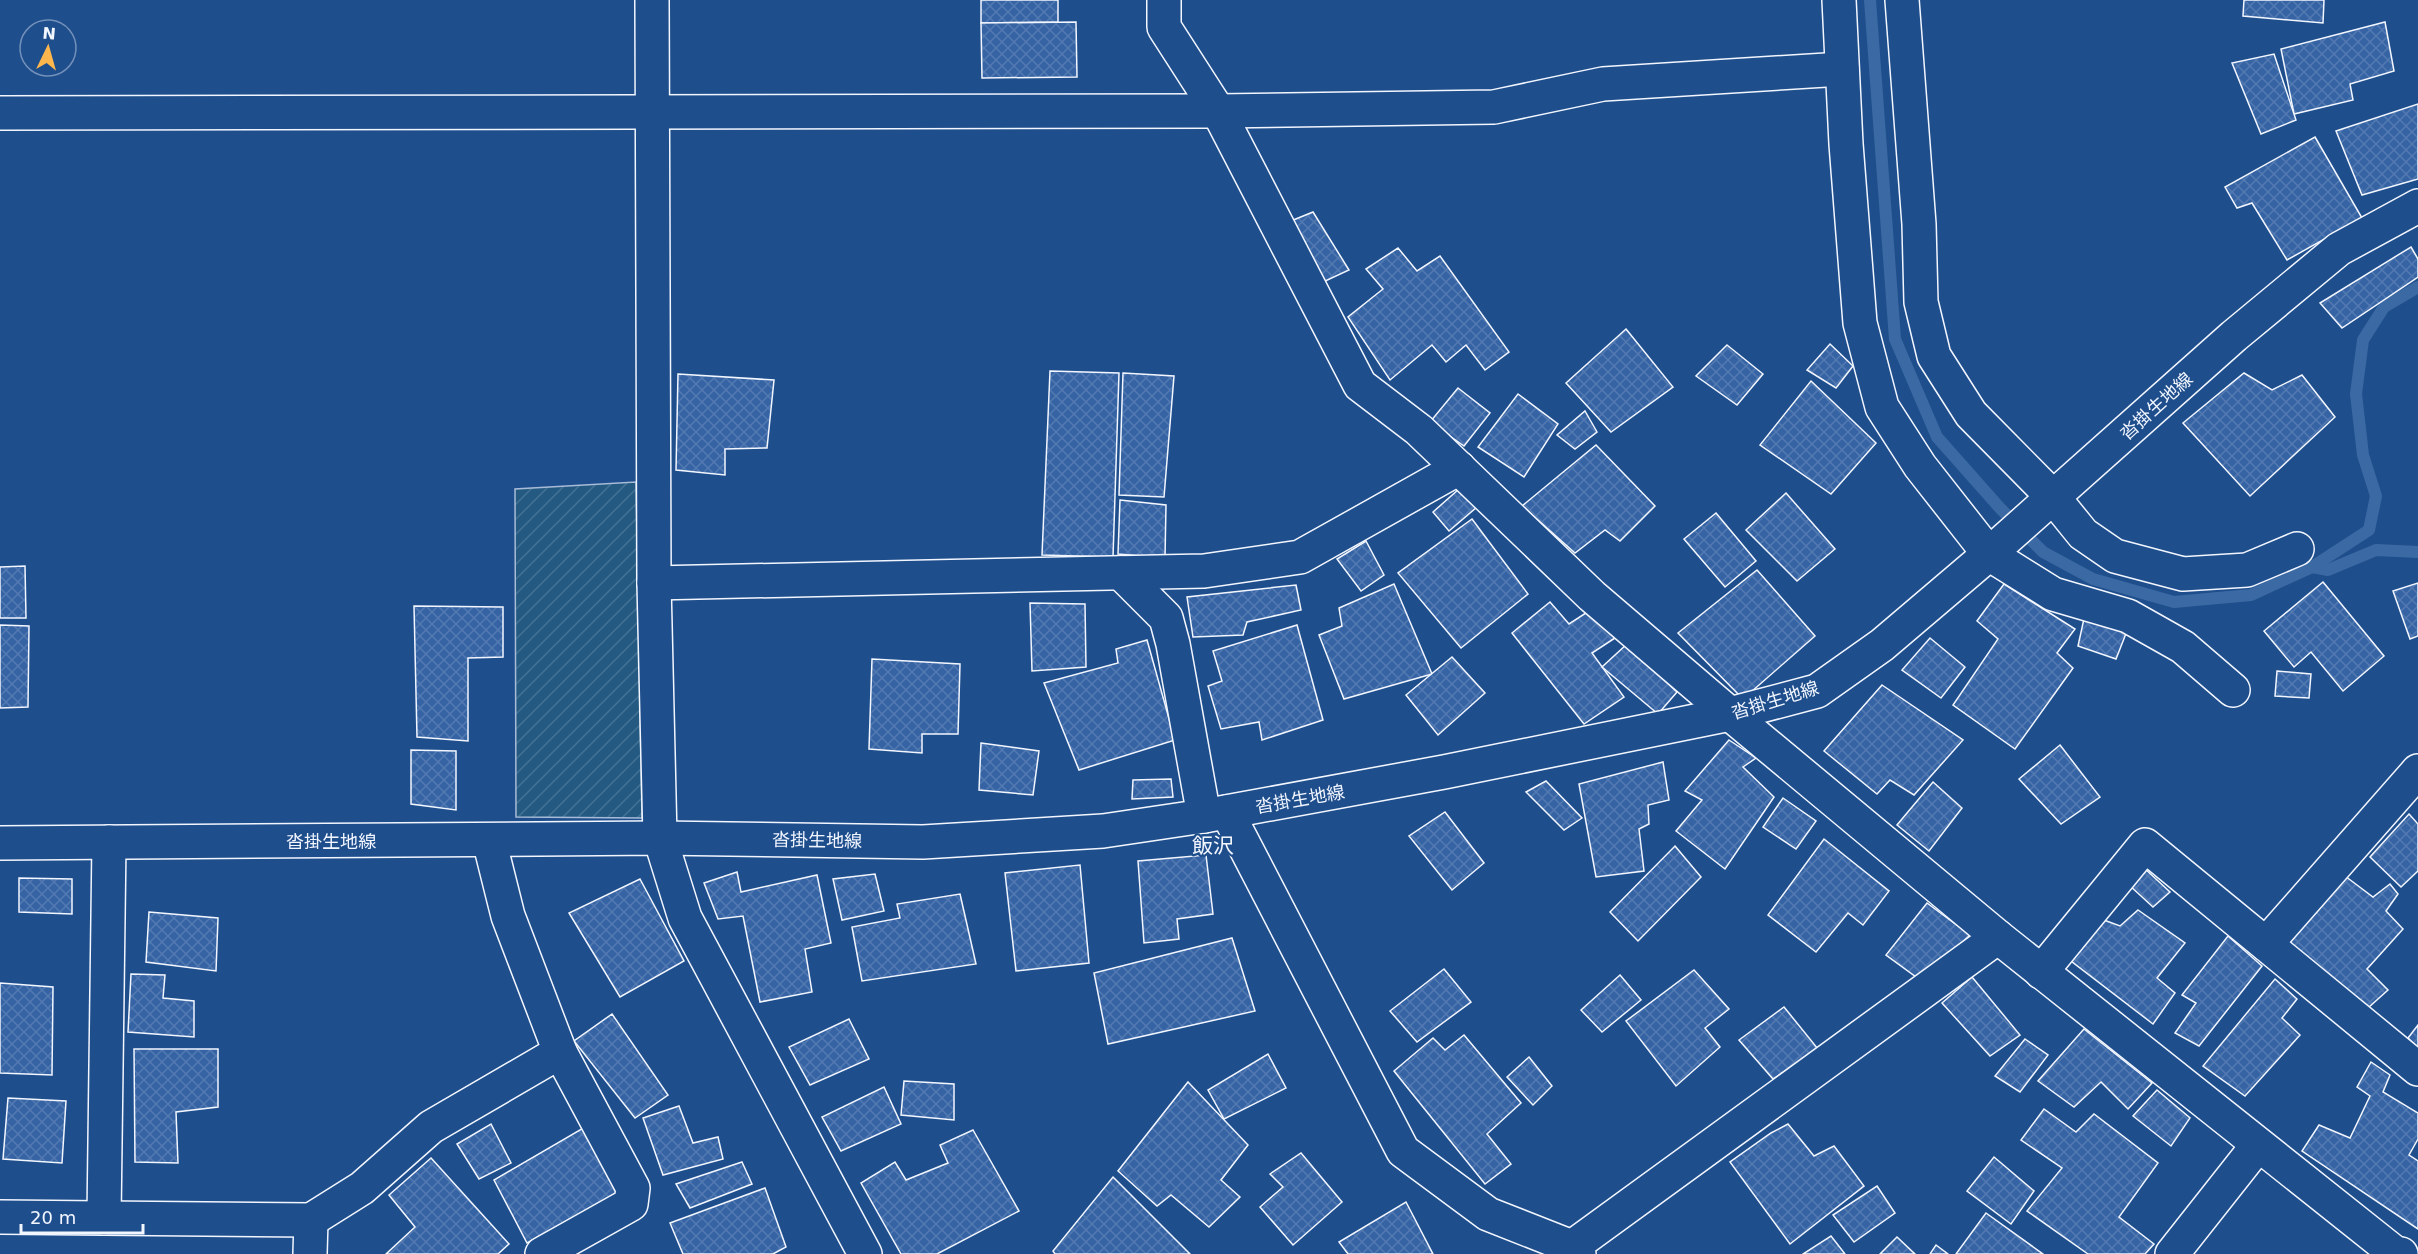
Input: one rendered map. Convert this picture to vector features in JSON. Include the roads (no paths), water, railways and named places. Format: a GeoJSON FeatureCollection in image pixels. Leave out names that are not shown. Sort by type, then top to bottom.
{"type":"FeatureCollection","features":[{"type":"Feature","properties":{"kind":"street"},"geometry":{"type":"LineString","coordinates":[[652,0],[654,583],[660,838],[685,918],[865,1254]]}},
{"type":"Feature","properties":{"kind":"street"},"geometry":{"type":"LineString","coordinates":[[1164,0],[1164,27],[1218,111],[1360,385],[1419,430],[1592,596],[1730,714],[2041,972],[2395,1253],[2401,1254]]}},
{"type":"Feature","properties":{"kind":"street"},"geometry":{"type":"LineString","coordinates":[[1839,0],[1860,323],[1882,407],[1920,466],[1998,546],[2053,594],[2128,616],[2183,647],[2233,690]]}},
{"type":"Feature","properties":{"kind":"street"},"geometry":{"type":"LineString","coordinates":[[1902,0],[1919,224],[1921,302],[1934,356],[1971,414],[2046,503],[2083,534],[2115,556],[2183,574],[2247,570],[2297,549]]}},
{"type":"Feature","properties":{"kind":"street"},"geometry":{"type":"LineString","coordinates":[[0,113],[1218,111],[1494,107],[1603,84],[1842,69]]}},
{"type":"Feature","properties":{"kind":"street","name":"沓掛生地線"},"geometry":{"type":"LineString","coordinates":[[0,843],[660,838],[923,842],[1103,831],[1215,814],[1444,772],[1730,714],[1817,691],[1882,645],[1998,546],[2234,336],[2339,249],[2418,206]]}},
{"type":"Feature","properties":{"kind":"street"},"geometry":{"type":"LineString","coordinates":[[654,583],[1204,571],[1300,557],[1460,468]]}},
{"type":"Feature","properties":{"kind":"street"},"geometry":{"type":"LineString","coordinates":[[1121,573],[1166,618],[1215,814],[1403,1151],[1488,1214],[1576,1251],[1998,937]]}},
{"type":"Feature","properties":{"kind":"street"},"geometry":{"type":"LineString","coordinates":[[2266,944],[2418,771]]}},
{"type":"Feature","properties":{"kind":"street"},"geometry":{"type":"LineString","coordinates":[[489,840],[508,916],[560,1052],[633,1188],[632,1204],[542,1254]]}},
{"type":"Feature","properties":{"kind":"street"},"geometry":{"type":"LineString","coordinates":[[104,1218],[109,843]]}},
{"type":"Feature","properties":{"kind":"street"},"geometry":{"type":"LineString","coordinates":[[2041,972],[2145,844],[2418,1069]]}},
{"type":"Feature","properties":{"kind":"street"},"geometry":{"type":"LineString","coordinates":[[0,1217],[311,1220],[362,1188],[432,1127],[560,1052]]}},
{"type":"Feature","properties":{"kind":"street"},"geometry":{"type":"LineString","coordinates":[[2172,1254],[2258,1145]]}},
{"type":"Feature","properties":{"kind":"street"},"geometry":{"type":"LineString","coordinates":[[310,1254],[311,1220]]}},
{"type":"Feature","properties":{"kind":"waterway"},"geometry":{"type":"LineString","coordinates":[[1870,0],[1895,339],[1937,437],[1999,507],[2043,552],[2093,579],[2174,602],[2251,595],[2312,567],[2369,530],[2376,496],[2363,455],[2356,394],[2363,340],[2384,307],[2418,287]]}},
{"type":"Feature","properties":{"kind":"waterway"},"geometry":{"type":"LineString","coordinates":[[2312,567],[2328,570],[2376,550],[2418,552]]}},
{"type":"Feature","properties":{"kind":"district","name":"飯沢"},"geometry":{"type":"Point","coordinates":[1213,846]}}]}
